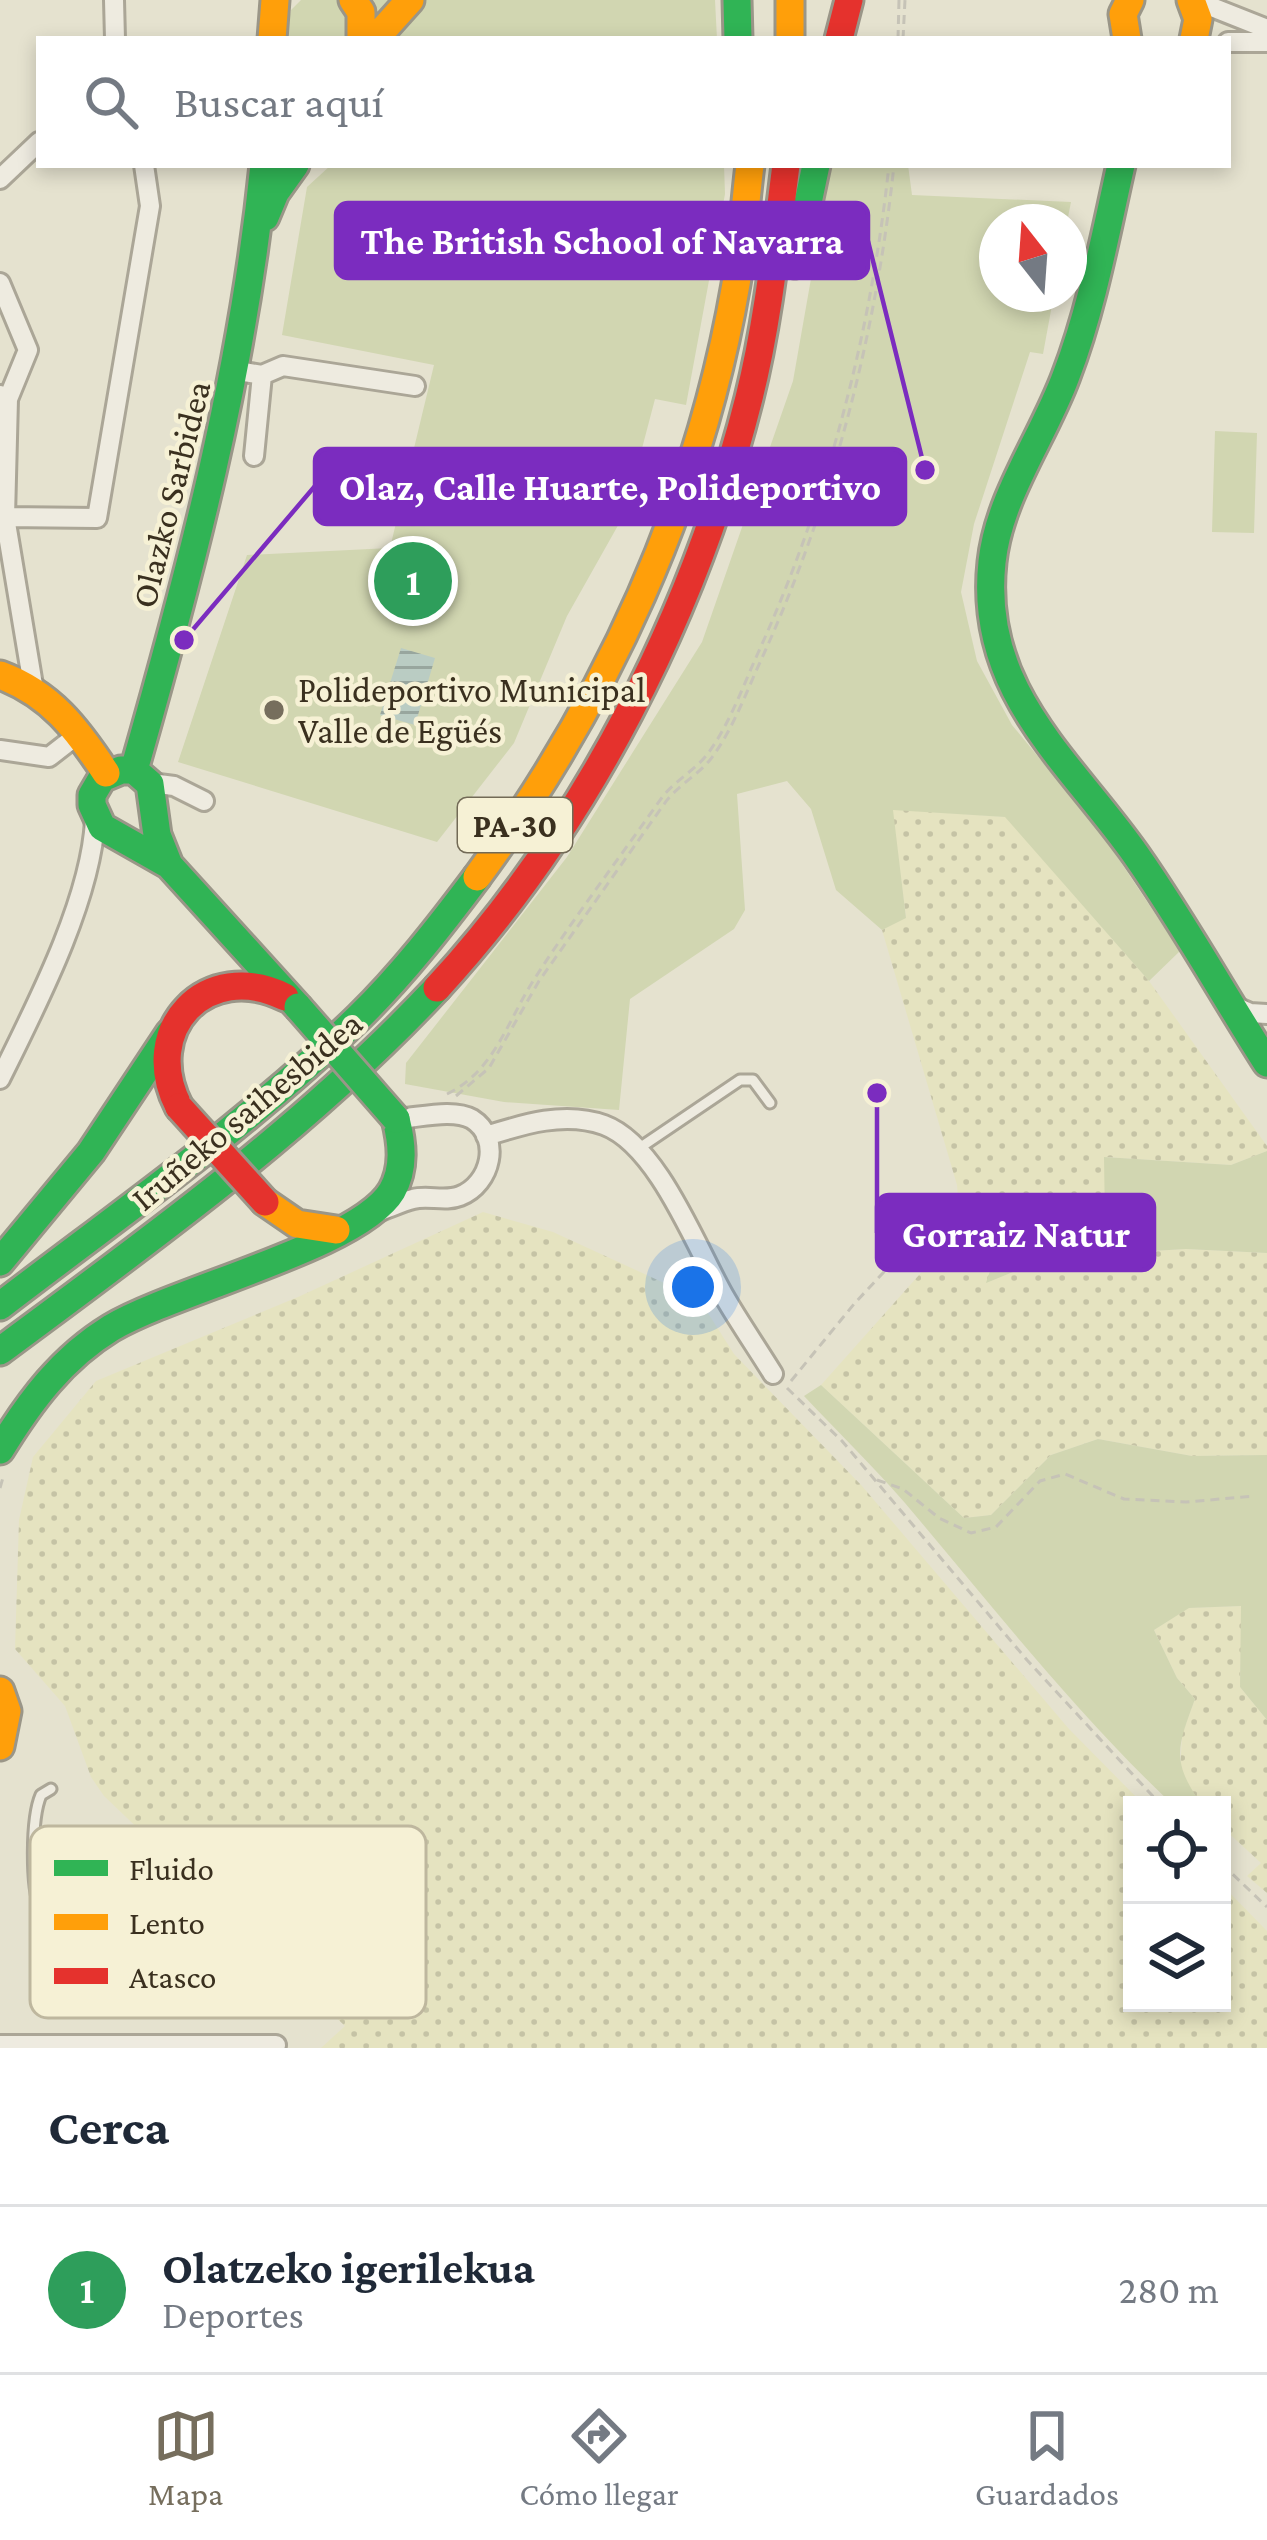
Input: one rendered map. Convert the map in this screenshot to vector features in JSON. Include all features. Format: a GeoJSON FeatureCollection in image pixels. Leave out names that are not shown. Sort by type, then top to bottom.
{"type":"FeatureCollection","features":[{"type":"Feature","properties":{"kind":"main road"},"geometry":{"type":"LineString","coordinates":[[353,0],[361,12],[361,36]]}},
{"type":"Feature","properties":{"kind":"main road"},"geometry":{"type":"LineString","coordinates":[[378,36],[410,0]]}},
{"type":"Feature","properties":{"kind":"main road"},"geometry":{"type":"LineString","coordinates":[[737,0],[738,36]]}},
{"type":"Feature","properties":{"kind":"main road"},"geometry":{"type":"LineString","coordinates":[[754,0],[754,36]]}},
{"type":"Feature","properties":{"kind":"main road"},"geometry":{"type":"LineString","coordinates":[[790,0],[790,36]]}},
{"type":"Feature","properties":{"kind":"main road"},"geometry":{"type":"LineString","coordinates":[[840,36],[849,0]]}},
{"type":"Feature","properties":{"kind":"main road"},"geometry":{"type":"LineString","coordinates":[[1192,0],[1198,19],[1195,36]]}},
{"type":"Feature","properties":{"kind":"main road"},"geometry":{"type":"LineString","coordinates":[[272,36],[277,1]]}},
{"type":"Feature","properties":{"kind":"main road","name":"Olazko Sarbidea"},"geometry":{"type":"LineString","coordinates":[[95,820],[90,800],[93,789],[141,789],[191,570],[250,373],[264,168]]}},
{"type":"Feature","properties":{"kind":"main road","name":"Olazko Sarbidea"},"geometry":{"type":"LineString","coordinates":[[259,232],[275,193],[293,168]]}},
{"type":"Feature","properties":{"kind":"main road","name":"Iruñeko saihesbidea"},"geometry":{"type":"LineString","coordinates":[[0,1306],[249,1114],[365,1011],[460,903],[556,766],[650,582],[692,469],[724,356],[747,199],[747,168]]}},
{"type":"Feature","properties":{"kind":"main road","name":"Iruñeko saihesbidea"},"geometry":{"type":"LineString","coordinates":[[0,1351],[323,1100],[392,1036],[480,935],[596,773],[659,650],[708,533],[748,400],[769,294],[786,168]]}},
{"type":"Feature","properties":{"kind":"main road"},"geometry":{"type":"LineString","coordinates":[[659,650],[718,539],[773,371],[815,168]]}},
{"type":"Feature","properties":{"kind":"main road"},"geometry":{"type":"LineString","coordinates":[[1118,172],[1073,356],[1016,487],[992,561],[996,640],[1025,716],[1136,856],[1267,1064]]}},
{"type":"Feature","properties":{"kind":"main road"},"geometry":{"type":"LineString","coordinates":[[0,675],[33,685],[141,789],[169,865]]}},
{"type":"Feature","properties":{"kind":"main road"},"geometry":{"type":"LineString","coordinates":[[122,835],[142,830],[141,789]]}},
{"type":"Feature","properties":{"kind":"main road"},"geometry":{"type":"LineString","coordinates":[[4,1457],[31,1398],[73,1352],[121,1321],[366,1219],[394,1193],[403,1169],[404,1143],[396,1119],[298,1007],[169,865],[95,820]]}},
{"type":"Feature","properties":{"kind":"main road"},"geometry":{"type":"LineString","coordinates":[[0,1262],[54,1203],[114,1125],[183,1011],[224,974],[227,949],[216,916]]}},
{"type":"Feature","properties":{"kind":"main road"},"geometry":{"type":"LineString","coordinates":[[0,1371],[319,1118],[425,1010],[480,935]]}},
{"type":"Feature","properties":{"kind":"main road"},"geometry":{"type":"LineString","coordinates":[[203,995],[227,986],[253,985],[277,992],[298,1007]]}},
{"type":"Feature","properties":{"kind":"main road"},"geometry":{"type":"LineString","coordinates":[[170,1033],[164,1058],[167,1084],[179,1108],[265,1202],[281,1217],[304,1228],[330,1232],[366,1219]]}},
{"type":"Feature","properties":{"kind":"main road"},"geometry":{"type":"LineString","coordinates":[[233,1273],[267,1240],[265,1202]]}},
{"type":"Feature","properties":{"kind":"main road"},"geometry":{"type":"LineString","coordinates":[[0,1691],[7,1729],[0,1746]]}},
{"type":"Feature","properties":{"kind":"street"},"geometry":{"type":"LineString","coordinates":[[114,0],[115,36]]}},
{"type":"Feature","properties":{"kind":"street"},"geometry":{"type":"LineString","coordinates":[[1192,0],[1267,29]]}},
{"type":"Feature","properties":{"kind":"street"},"geometry":{"type":"LineString","coordinates":[[1231,42],[1267,42]]}},
{"type":"Feature","properties":{"kind":"street"},"geometry":{"type":"LineString","coordinates":[[0,179],[36,145]]}},
{"type":"Feature","properties":{"kind":"street"},"geometry":{"type":"LineString","coordinates":[[3,517],[97,518],[150,206],[144,168]]}},
{"type":"Feature","properties":{"kind":"street"},"geometry":{"type":"LineString","coordinates":[[0,283],[28,350],[4,397],[3,517],[33,685]]}},
{"type":"Feature","properties":{"kind":"street"},"geometry":{"type":"LineString","coordinates":[[254,456],[250,373],[283,366],[415,386]]}},
{"type":"Feature","properties":{"kind":"street"},"geometry":{"type":"LineString","coordinates":[[0,750],[49,758],[80,733]]}},
{"type":"Feature","properties":{"kind":"street"},"geometry":{"type":"LineString","coordinates":[[0,1079],[28,1022],[94,856],[95,820]]}},
{"type":"Feature","properties":{"kind":"street"},"geometry":{"type":"LineString","coordinates":[[94,856],[122,835]]}},
{"type":"Feature","properties":{"kind":"street"},"geometry":{"type":"LineString","coordinates":[[1229,1004],[1267,1014]]}},
{"type":"Feature","properties":{"kind":"street"},"geometry":{"type":"LineString","coordinates":[[366,1219],[417,1197],[463,1196],[482,1179],[491,1160],[487,1136],[474,1120],[455,1113],[396,1119]]}},
{"type":"Feature","properties":{"kind":"street"},"geometry":{"type":"LineString","coordinates":[[487,1136],[566,1118],[602,1124],[628,1137],[773,1374]]}},
{"type":"Feature","properties":{"kind":"street"},"geometry":{"type":"LineString","coordinates":[[0,2045],[276,2045]]}},
{"type":"Feature","properties":{"kind":"lane"},"geometry":{"type":"LineString","coordinates":[[638,1149],[740,1080],[753,1080],[770,1103]]}},
{"type":"Feature","properties":{"kind":"lane"},"geometry":{"type":"LineString","coordinates":[[35,1826],[40,1795],[51,1789]]}},
{"type":"Feature","properties":{"kind":"path"},"geometry":{"type":"LineString","coordinates":[[900,36],[902,0]]}},
{"type":"Feature","properties":{"kind":"path"},"geometry":{"type":"LineString","coordinates":[[436,1100],[456,1090],[485,1064],[534,978],[663,796],[708,754],[739,697],[798,555],[841,424],[874,273],[891,168]]}},
{"type":"Feature","properties":{"kind":"path"},"geometry":{"type":"LineString","coordinates":[[950,1202],[854,1304],[786,1387],[875,1480],[1001,1630],[1153,1796]]}},
{"type":"Feature","properties":{"kind":"path"},"geometry":{"type":"LineString","coordinates":[[0,1488],[4,1457]]}},
{"type":"Feature","properties":{"kind":"path"},"geometry":{"type":"LineString","coordinates":[[875,1480],[903,1489],[939,1518],[971,1533],[996,1528],[1040,1481],[1066,1474],[1124,1499],[1186,1502],[1255,1496]]}},
{"type":"Feature","properties":{"kind":"path"},"geometry":{"type":"LineString","coordinates":[[1231,1873],[1267,1907]]}},
{"type":"Feature","properties":{"kind":"shaded area"},"geometry":{"type":"Polygon","coordinates":[[[401,648],[435,658],[415,725],[380,715],[401,648]]]}},
{"type":"Feature","properties":{"kind":"shaded area"},"geometry":{"type":"Polygon","coordinates":[[[892,809],[1006,817],[1149,981],[1267,1146],[1267,1151],[1231,1165],[1105,1157],[1105,1222],[1000,1241],[988,1282],[1050,1257],[1186,1249],[1267,1253],[1267,1455],[1192,1456],[1098,1439],[1051,1455],[991,1515],[964,1518],[821,1385],[960,1229],[957,1185],[882,930],[906,917],[892,809]]]}},
{"type":"Feature","properties":{"kind":"shaded area"},"geometry":{"type":"Polygon","coordinates":[[[483,1212],[553,1232],[699,1299],[734,1354],[862,1486],[1069,1729],[1135,1796],[1123,1796],[1123,2012],[1231,2012],[1231,1894],[1267,1931],[1267,2048],[321,2048],[345,2026],[337,2018],[426,2018],[426,1826],[135,1826],[104,1796],[91,1777],[65,1706],[15,1649],[19,1520],[33,1457],[96,1381],[298,1297],[483,1212]]]}},
{"type":"Feature","properties":{"kind":"shaded area"},"geometry":{"type":"Polygon","coordinates":[[[1242,1606],[1240,1687],[1267,1720],[1267,1893],[1247,1876],[1261,1863],[1231,1835],[1231,1796],[1196,1796],[1180,1774],[1182,1734],[1195,1699],[1177,1678],[1154,1630],[1188,1608],[1242,1606]]]}},
{"type":"Feature","properties":{"kind":"green space"},"geometry":{"type":"Polygon","coordinates":[[[301,0],[339,0],[351,36],[286,36],[291,10],[301,0]]]}},
{"type":"Feature","properties":{"kind":"green space"},"geometry":{"type":"Polygon","coordinates":[[[372,0],[715,0],[717,36],[378,36],[372,0]]]}},
{"type":"Feature","properties":{"kind":"green space"},"geometry":{"type":"Polygon","coordinates":[[[328,168],[724,168],[725,194],[686,405],[655,399],[625,513],[567,616],[514,743],[437,842],[178,762],[247,555],[390,548],[434,365],[282,335],[307,187],[328,168]]]}},
{"type":"Feature","properties":{"kind":"green space"},"geometry":{"type":"Polygon","coordinates":[[[830,168],[908,168],[912,195],[1071,202],[979,204],[979,312],[1051,312],[1043,354],[1030,352],[974,524],[961,592],[977,661],[1012,725],[1102,834],[1180,951],[1149,981],[1005,817],[893,810],[906,918],[882,930],[836,890],[811,809],[787,781],[737,794],[745,910],[734,929],[630,999],[619,1110],[504,1102],[405,1084],[406,1063],[567,857],[702,642],[793,381],[830,168]]]}},
{"type":"Feature","properties":{"kind":"green space"},"geometry":{"type":"Polygon","coordinates":[[[1215,431],[1257,433],[1254,533],[1212,532],[1215,431]]]}},
{"type":"Feature","properties":{"kind":"green space"},"geometry":{"type":"Polygon","coordinates":[[[1267,1151],[1267,1253],[1186,1249],[1050,1257],[986,1283],[1000,1241],[1105,1222],[1104,1157],[1231,1165],[1267,1151]]]}},
{"type":"Feature","properties":{"kind":"green space"},"geometry":{"type":"Polygon","coordinates":[[[821,1385],[964,1518],[991,1515],[1051,1455],[1098,1439],[1192,1456],[1267,1455],[1267,1720],[1240,1687],[1241,1606],[1189,1608],[1154,1630],[1177,1678],[1195,1699],[1180,1754],[1185,1777],[1197,1796],[1164,1796],[1068,1696],[905,1503],[804,1396],[821,1385]]]}},
{"type":"Feature","properties":{"kind":"traffic: fast"},"geometry":{"type":"LineString","coordinates":[[737,0],[738,36]]}},
{"type":"Feature","properties":{"kind":"traffic: fast"},"geometry":{"type":"LineString","coordinates":[[134,770],[229,395],[264,168]]}},
{"type":"Feature","properties":{"kind":"traffic: fast"},"geometry":{"type":"LineString","coordinates":[[265,217],[293,168]]}},
{"type":"Feature","properties":{"kind":"traffic: fast"},"geometry":{"type":"LineString","coordinates":[[795,264],[815,168]]}},
{"type":"Feature","properties":{"kind":"traffic: fast"},"geometry":{"type":"LineString","coordinates":[[1120,168],[1075,350],[1003,514],[992,562],[991,608],[999,649],[1034,721],[1153,880],[1267,1063]]}},
{"type":"Feature","properties":{"kind":"traffic: fast"},"geometry":{"type":"LineString","coordinates":[[169,865],[157,835],[150,784],[134,770],[102,778],[92,795],[102,827],[169,865],[298,1007]]}},
{"type":"Feature","properties":{"kind":"traffic: fast"},"geometry":{"type":"LineString","coordinates":[[0,1306],[184,1167],[317,1056],[391,984],[477,877]]}},
{"type":"Feature","properties":{"kind":"traffic: fast"},"geometry":{"type":"LineString","coordinates":[[0,1351],[282,1134],[437,988]]}},
{"type":"Feature","properties":{"kind":"traffic: fast"},"geometry":{"type":"LineString","coordinates":[[298,1007],[396,1119]]}},
{"type":"Feature","properties":{"kind":"traffic: fast"},"geometry":{"type":"LineString","coordinates":[[0,1262],[91,1152],[170,1033]]}},
{"type":"Feature","properties":{"kind":"traffic: fast"},"geometry":{"type":"LineString","coordinates":[[0,1450],[48,1382],[111,1328],[306,1248],[373,1211],[392,1191],[399,1173],[396,1119]]}},
{"type":"Feature","properties":{"kind":"traffic: slow"},"geometry":{"type":"LineString","coordinates":[[272,36],[275,0]]}},
{"type":"Feature","properties":{"kind":"traffic: slow"},"geometry":{"type":"LineString","coordinates":[[353,0],[361,12],[361,36]]}},
{"type":"Feature","properties":{"kind":"traffic: slow"},"geometry":{"type":"LineString","coordinates":[[378,36],[410,0]]}},
{"type":"Feature","properties":{"kind":"traffic: slow"},"geometry":{"type":"LineString","coordinates":[[790,0],[790,36]]}},
{"type":"Feature","properties":{"kind":"traffic: slow"},"geometry":{"type":"LineString","coordinates":[[1127,36],[1123,14],[1130,0]]}},
{"type":"Feature","properties":{"kind":"traffic: slow"},"geometry":{"type":"LineString","coordinates":[[1191,0],[1198,19],[1195,36]]}},
{"type":"Feature","properties":{"kind":"traffic: slow"},"geometry":{"type":"LineString","coordinates":[[477,877],[524,810],[606,669],[672,520],[720,364],[750,168]]}},
{"type":"Feature","properties":{"kind":"traffic: slow"},"geometry":{"type":"LineString","coordinates":[[0,675],[34,692],[61,715],[106,773]]}},
{"type":"Feature","properties":{"kind":"traffic: slow"},"geometry":{"type":"LineString","coordinates":[[265,1202],[297,1224],[336,1230]]}},
{"type":"Feature","properties":{"kind":"traffic: slow"},"geometry":{"type":"LineString","coordinates":[[0,1691],[7,1711],[0,1746]]}},
{"type":"Feature","properties":{"kind":"traffic: jam"},"geometry":{"type":"LineString","coordinates":[[840,36],[849,0]]}},
{"type":"Feature","properties":{"kind":"traffic: jam"},"geometry":{"type":"LineString","coordinates":[[437,988],[541,857],[629,712],[666,636],[699,558],[749,398],[786,168]]}},
{"type":"Feature","properties":{"kind":"traffic: jam"},"geometry":{"type":"LineString","coordinates":[[179,1107],[169,1079],[168,1052],[174,1028],[187,1008],[206,994],[229,987],[256,987],[285,997]]}},
{"type":"Feature","properties":{"kind":"traffic: jam"},"geometry":{"type":"LineString","coordinates":[[179,1107],[265,1202]]}},
{"type":"Feature","properties":{"kind":"place","name":"The British School of Navarra"},"geometry":{"type":"Point","coordinates":[925,470]}},
{"type":"Feature","properties":{"kind":"place","name":"Olatzeko igerilekua"},"geometry":{"type":"Point","coordinates":[413,581]}},
{"type":"Feature","properties":{"kind":"place","name":"Olaz, Calle Huarte, Polideportivo"},"geometry":{"type":"Point","coordinates":[184,640]}},
{"type":"Feature","properties":{"kind":"place","name":"Polideportivo Municipal Valle de Egüés"},"geometry":{"type":"Point","coordinates":[274,710]}},
{"type":"Feature","properties":{"kind":"place","name":"Gorraiz Natur"},"geometry":{"type":"Point","coordinates":[877,1093]}}]}
